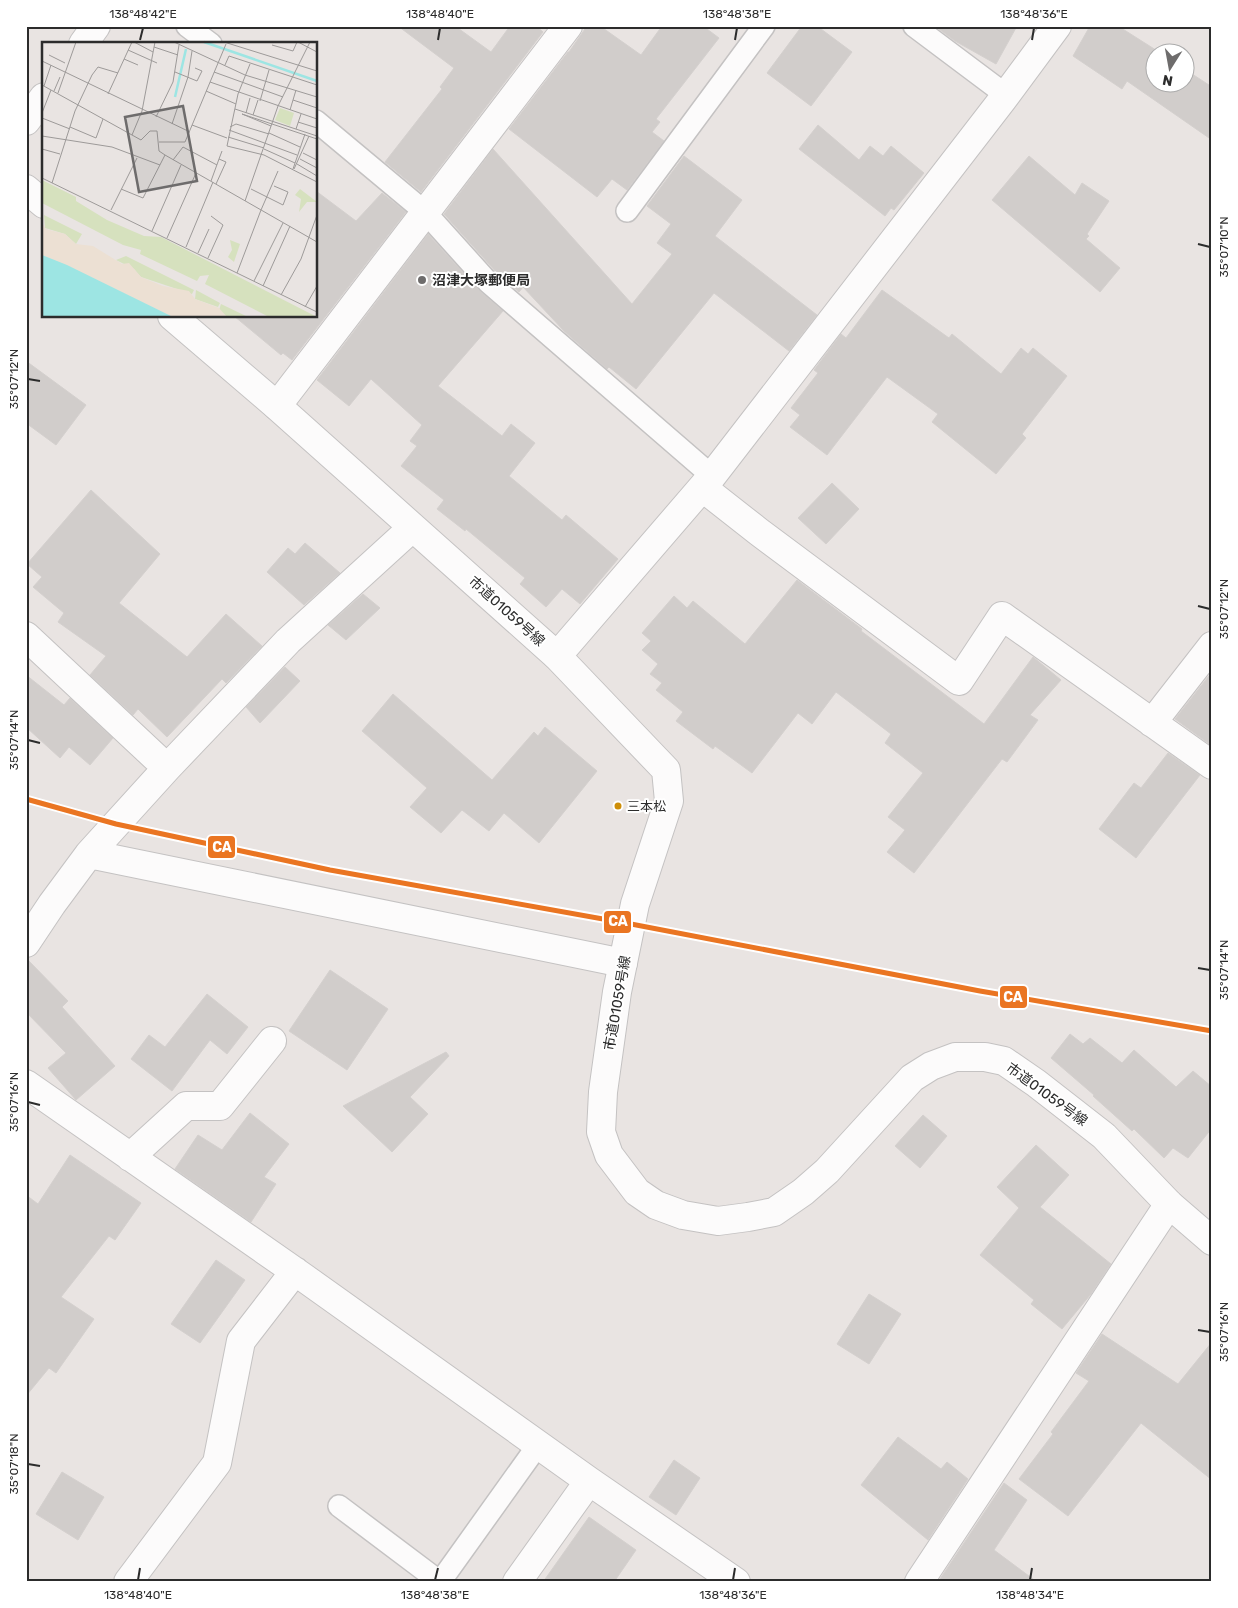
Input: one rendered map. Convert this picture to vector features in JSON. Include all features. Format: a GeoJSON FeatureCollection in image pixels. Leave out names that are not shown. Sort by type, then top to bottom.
{"type":"FeatureCollection","features":[{"type":"Feature","properties":{"kind":"street"},"geometry":{"type":"LineString","coordinates":[[84,42],[96,26]]}},
{"type":"Feature","properties":{"kind":"street"},"geometry":{"type":"LineString","coordinates":[[277,406],[568,26]]}},
{"type":"Feature","properties":{"kind":"street"},"geometry":{"type":"LineString","coordinates":[[558,656],[708,482],[1057,26]]}},
{"type":"Feature","properties":{"kind":"street"},"geometry":{"type":"LineString","coordinates":[[26,121],[42,100]]}},
{"type":"Feature","properties":{"kind":"street"},"geometry":{"type":"LineString","coordinates":[[26,189],[42,202]]}},
{"type":"Feature","properties":{"kind":"street","name":"市道01059号線"},"geometry":{"type":"LineString","coordinates":[[174,318],[277,406],[558,656],[666,770],[670,801],[636,904],[623,963],[608,1055],[601,1132],[609,1155],[637,1192],[656,1205],[683,1215],[718,1221],[748,1218],[774,1212],[803,1192],[827,1171],[912,1078],[932,1066],[955,1057],[985,1057],[1004,1062],[1036,1083],[1104,1136],[1169,1204],[1212,1241]]}},
{"type":"Feature","properties":{"kind":"street"},"geometry":{"type":"LineString","coordinates":[[708,482],[759,532],[959,681],[1002,616],[1212,765]]}},
{"type":"Feature","properties":{"kind":"street"},"geometry":{"type":"LineString","coordinates":[[26,944],[52,904],[89,854],[167,768],[288,641],[412,528]]}},
{"type":"Feature","properties":{"kind":"street"},"geometry":{"type":"LineString","coordinates":[[26,636],[167,768]]}},
{"type":"Feature","properties":{"kind":"street"},"geometry":{"type":"LineString","coordinates":[[1152,723],[1212,646]]}},
{"type":"Feature","properties":{"kind":"street"},"geometry":{"type":"LineString","coordinates":[[89,854],[623,963]]}},
{"type":"Feature","properties":{"kind":"street"},"geometry":{"type":"LineString","coordinates":[[130,1157],[186,1106],[220,1106],[272,1041]]}},
{"type":"Feature","properties":{"kind":"street"},"geometry":{"type":"LineString","coordinates":[[26,1084],[294,1271],[589,1481],[736,1582]]}},
{"type":"Feature","properties":{"kind":"street"},"geometry":{"type":"LineString","coordinates":[[919,1582],[1169,1204]]}},
{"type":"Feature","properties":{"kind":"street"},"geometry":{"type":"LineString","coordinates":[[128,1582],[217,1463],[241,1341],[294,1271]]}},
{"type":"Feature","properties":{"kind":"street"},"geometry":{"type":"LineString","coordinates":[[517,1582],[589,1481]]}},
{"type":"Feature","properties":{"kind":"lane"},"geometry":{"type":"LineString","coordinates":[[186,26],[208,42]]}},
{"type":"Feature","properties":{"kind":"lane"},"geometry":{"type":"LineString","coordinates":[[627,211],[764,26]]}},
{"type":"Feature","properties":{"kind":"lane"},"geometry":{"type":"LineString","coordinates":[[914,26],[1006,95]]}},
{"type":"Feature","properties":{"kind":"lane"},"geometry":{"type":"LineString","coordinates":[[318,123],[424,212],[488,282],[708,482]]}},
{"type":"Feature","properties":{"kind":"lane"},"geometry":{"type":"LineString","coordinates":[[339,1506],[440,1582],[538,1445]]}},
{"type":"Feature","properties":{"kind":"building"},"geometry":{"type":"Polygon","coordinates":[[[398,26],[455,26],[491,52],[510,26],[536,26],[543,32],[421,192],[385,162],[442,89],[440,87],[454,68],[398,26]]]}},
{"type":"Feature","properties":{"kind":"building"},"geometry":{"type":"Polygon","coordinates":[[[587,26],[600,26],[641,55],[662,26],[703,26],[719,38],[656,119],[660,122],[652,132],[664,141],[627,190],[612,179],[597,197],[509,129],[587,26]]]}},
{"type":"Feature","properties":{"kind":"building"},"geometry":{"type":"Polygon","coordinates":[[[802,26],[817,26],[852,52],[811,106],[767,73],[802,26]]]}},
{"type":"Feature","properties":{"kind":"building"},"geometry":{"type":"Polygon","coordinates":[[[935,26],[1017,26],[996,64],[955,41],[935,26]]]}},
{"type":"Feature","properties":{"kind":"building"},"geometry":{"type":"Polygon","coordinates":[[[1090,26],[1118,26],[1146,44],[1146,92],[1196,92],[1196,77],[1212,87],[1212,140],[1127,81],[1122,89],[1073,56],[1090,26]]]}},
{"type":"Feature","properties":{"kind":"building"},"geometry":{"type":"Polygon","coordinates":[[[818,125],[859,160],[870,146],[883,156],[891,146],[924,173],[894,210],[891,208],[885,216],[799,149],[818,125]]]}},
{"type":"Feature","properties":{"kind":"building"},"geometry":{"type":"Polygon","coordinates":[[[493,149],[632,304],[672,254],[657,243],[671,224],[647,206],[684,156],[742,200],[715,236],[817,315],[789,351],[714,293],[636,389],[609,367],[607,369],[564,331],[523,287],[519,292],[497,273],[444,214],[493,149]]]}},
{"type":"Feature","properties":{"kind":"building"},"geometry":{"type":"Polygon","coordinates":[[[1029,156],[1075,195],[1082,183],[1109,201],[1087,234],[1089,236],[1086,239],[1120,268],[1100,292],[992,200],[1029,156]]]}},
{"type":"Feature","properties":{"kind":"building"},"geometry":{"type":"Polygon","coordinates":[[[318,192],[356,221],[382,193],[406,212],[292,360],[283,353],[281,355],[236,318],[318,318],[318,192]]]}},
{"type":"Feature","properties":{"kind":"building"},"geometry":{"type":"Polygon","coordinates":[[[428,234],[479,290],[503,311],[438,386],[502,436],[511,424],[535,443],[509,476],[562,520],[566,515],[618,559],[580,604],[562,589],[546,607],[520,584],[525,578],[466,529],[465,531],[437,509],[444,500],[401,466],[417,446],[410,441],[422,425],[371,379],[349,406],[317,380],[428,234]]]}},
{"type":"Feature","properties":{"kind":"building"},"geometry":{"type":"Polygon","coordinates":[[[882,290],[949,338],[952,334],[1001,374],[1021,348],[1028,354],[1033,348],[1067,376],[1022,434],[1026,438],[996,474],[932,422],[938,414],[887,377],[827,455],[790,427],[800,415],[791,408],[818,373],[814,370],[841,334],[846,338],[882,290]]]}},
{"type":"Feature","properties":{"kind":"building"},"geometry":{"type":"Polygon","coordinates":[[[26,361],[86,405],[56,445],[26,423],[26,361]]]}},
{"type":"Feature","properties":{"kind":"building"},"geometry":{"type":"Polygon","coordinates":[[[832,483],[859,509],[826,544],[798,518],[832,483]]]}},
{"type":"Feature","properties":{"kind":"building"},"geometry":{"type":"Polygon","coordinates":[[[91,490],[160,554],[119,603],[187,657],[226,614],[262,646],[226,683],[222,679],[167,737],[138,709],[133,715],[90,675],[106,656],[58,622],[64,613],[33,587],[42,577],[27,564],[91,490]]]}},
{"type":"Feature","properties":{"kind":"building"},"geometry":{"type":"Polygon","coordinates":[[[305,543],[340,573],[304,605],[267,572],[288,548],[295,554],[305,543]]]}},
{"type":"Feature","properties":{"kind":"building"},"geometry":{"type":"Polygon","coordinates":[[[797,580],[984,724],[1033,657],[1061,680],[1030,715],[1038,720],[1007,762],[1002,759],[914,873],[887,852],[905,830],[888,817],[923,773],[885,743],[891,734],[836,692],[812,724],[798,713],[752,773],[715,746],[713,749],[676,721],[683,712],[656,690],[662,683],[650,674],[658,664],[642,650],[651,641],[642,633],[674,596],[687,608],[693,601],[745,644],[797,580]]]}},
{"type":"Feature","properties":{"kind":"building"},"geometry":{"type":"Polygon","coordinates":[[[363,594],[380,608],[346,640],[328,625],[363,594]]]}},
{"type":"Feature","properties":{"kind":"building"},"geometry":{"type":"Polygon","coordinates":[[[285,667],[300,681],[260,723],[246,707],[285,667]]]}},
{"type":"Feature","properties":{"kind":"building"},"geometry":{"type":"Polygon","coordinates":[[[1212,672],[1212,746],[1175,719],[1212,672]]]}},
{"type":"Feature","properties":{"kind":"building"},"geometry":{"type":"Polygon","coordinates":[[[26,675],[64,705],[70,698],[113,738],[90,765],[69,747],[60,758],[26,727],[26,675]]]}},
{"type":"Feature","properties":{"kind":"building"},"geometry":{"type":"Polygon","coordinates":[[[393,694],[492,780],[534,732],[538,736],[545,727],[597,771],[539,843],[504,813],[489,831],[462,810],[441,833],[410,807],[427,788],[362,731],[393,694]]]}},
{"type":"Feature","properties":{"kind":"building"},"geometry":{"type":"Polygon","coordinates":[[[1168,753],[1200,775],[1136,858],[1099,829],[1134,783],[1141,788],[1168,753]]]}},
{"type":"Feature","properties":{"kind":"building"},"geometry":{"type":"Polygon","coordinates":[[[26,958],[68,1001],[62,1007],[115,1066],[76,1100],[48,1068],[66,1053],[26,1012],[26,958]]]}},
{"type":"Feature","properties":{"kind":"building"},"geometry":{"type":"Polygon","coordinates":[[[330,970],[388,1009],[347,1070],[289,1031],[330,970]]]}},
{"type":"Feature","properties":{"kind":"building"},"geometry":{"type":"Polygon","coordinates":[[[207,994],[248,1027],[227,1054],[210,1040],[172,1091],[131,1059],[149,1035],[165,1047],[207,994]]]}},
{"type":"Feature","properties":{"kind":"building"},"geometry":{"type":"Polygon","coordinates":[[[1070,1034],[1083,1044],[1090,1038],[1122,1063],[1134,1050],[1176,1087],[1193,1071],[1212,1087],[1212,1128],[1188,1158],[1173,1148],[1164,1158],[1134,1129],[1132,1131],[1051,1058],[1070,1034]]]}},
{"type":"Feature","properties":{"kind":"building"},"geometry":{"type":"Polygon","coordinates":[[[446,1052],[449,1056],[410,1097],[428,1114],[392,1152],[343,1106],[446,1052]]]}},
{"type":"Feature","properties":{"kind":"building"},"geometry":{"type":"Polygon","coordinates":[[[250,1113],[289,1144],[264,1177],[276,1184],[251,1222],[175,1169],[198,1135],[222,1150],[250,1113]]]}},
{"type":"Feature","properties":{"kind":"building"},"geometry":{"type":"Polygon","coordinates":[[[923,1115],[947,1136],[920,1168],[895,1146],[923,1115]]]}},
{"type":"Feature","properties":{"kind":"building"},"geometry":{"type":"Polygon","coordinates":[[[1036,1145],[1069,1175],[1040,1207],[1111,1264],[1091,1294],[1062,1329],[1031,1304],[1034,1300],[980,1255],[1019,1208],[997,1187],[1036,1145]]]}},
{"type":"Feature","properties":{"kind":"building"},"geometry":{"type":"Polygon","coordinates":[[[70,1155],[141,1203],[115,1240],[109,1236],[61,1297],[94,1319],[56,1373],[49,1368],[26,1396],[26,1195],[38,1204],[70,1155]]]}},
{"type":"Feature","properties":{"kind":"building"},"geometry":{"type":"Polygon","coordinates":[[[216,1260],[245,1280],[200,1343],[171,1324],[216,1260]]]}},
{"type":"Feature","properties":{"kind":"building"},"geometry":{"type":"Polygon","coordinates":[[[869,1294],[901,1314],[869,1364],[837,1344],[869,1294]]]}},
{"type":"Feature","properties":{"kind":"building"},"geometry":{"type":"Polygon","coordinates":[[[1102,1334],[1178,1384],[1212,1342],[1212,1480],[1141,1423],[1068,1516],[1019,1479],[1053,1434],[1051,1432],[1089,1381],[1076,1373],[1102,1334]]]}},
{"type":"Feature","properties":{"kind":"building"},"geometry":{"type":"Polygon","coordinates":[[[898,1437],[941,1469],[947,1462],[968,1479],[928,1540],[861,1485],[898,1437]]]}},
{"type":"Feature","properties":{"kind":"building"},"geometry":{"type":"Polygon","coordinates":[[[674,1460],[700,1478],[676,1515],[649,1497],[674,1460]]]}},
{"type":"Feature","properties":{"kind":"building"},"geometry":{"type":"Polygon","coordinates":[[[62,1472],[104,1497],[78,1540],[36,1514],[62,1472]]]}},
{"type":"Feature","properties":{"kind":"building"},"geometry":{"type":"Polygon","coordinates":[[[1004,1483],[1027,1500],[994,1550],[1037,1582],[938,1582],[1004,1483]]]}},
{"type":"Feature","properties":{"kind":"building"},"geometry":{"type":"Polygon","coordinates":[[[589,1517],[636,1550],[614,1582],[543,1582],[589,1517]]]}},
{"type":"Feature","properties":{"kind":"transit line","name":"CA"},"geometry":{"type":"LineString","coordinates":[[26,799],[116,824],[330,870],[631,924],[980,991],[1212,1031]]}},
{"type":"Feature","properties":{"kind":"place","name":"沼津大塚郵便局"},"geometry":{"type":"Point","coordinates":[422,280]}},
{"type":"Feature","properties":{"kind":"place","name":"三本松"},"geometry":{"type":"Point","coordinates":[618,806]}}]}
